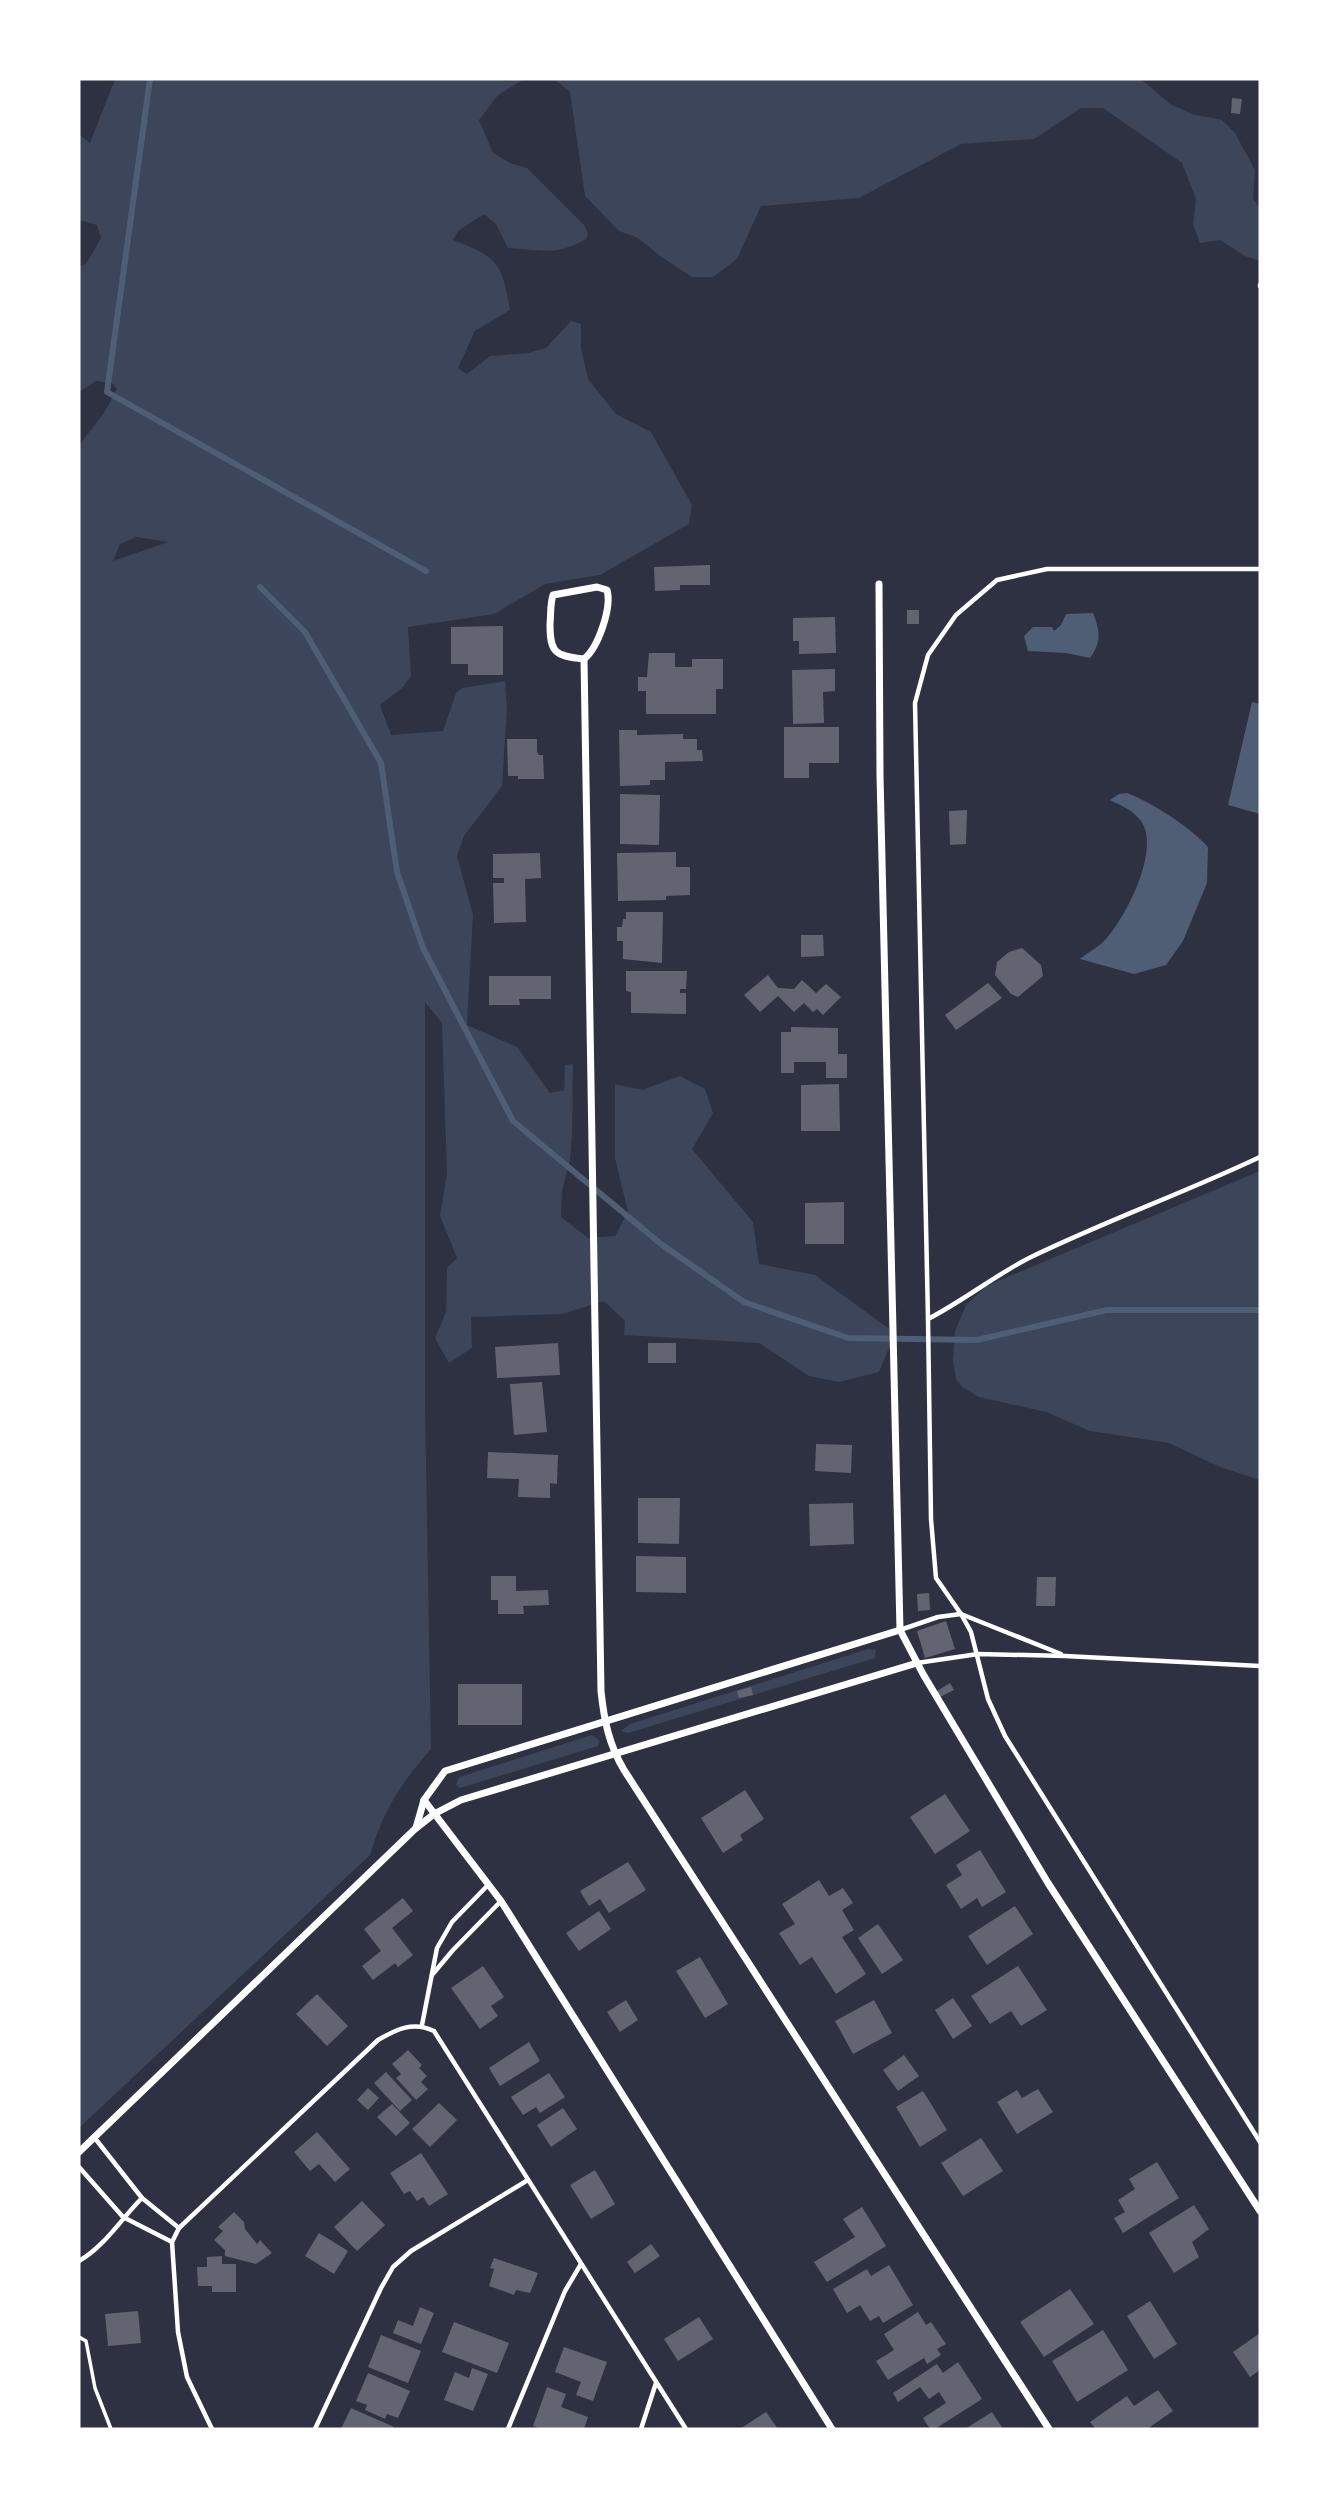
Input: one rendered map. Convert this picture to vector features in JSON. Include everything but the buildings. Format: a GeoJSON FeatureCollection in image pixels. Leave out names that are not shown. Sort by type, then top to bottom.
{"type":"FeatureCollection","features":[{"type":"Feature","properties":{"kind":"street"},"geometry":{"type":"LineString","coordinates":[[879,584],[880,775],[900,1630],[1048,1883],[1260,2211]]}},
{"type":"Feature","properties":{"kind":"street"},"geometry":{"type":"LineString","coordinates":[[597,587],[607,590],[609,604],[597,641],[591,654],[584,659],[563,657],[554,650],[550,642],[551,601],[553,595],[563,591],[597,587]]}},
{"type":"Feature","properties":{"kind":"street"},"geometry":{"type":"LineString","coordinates":[[584,659],[601,1691],[604,1722],[614,1754],[1049,2429]]}},
{"type":"Feature","properties":{"kind":"street"},"geometry":{"type":"LineString","coordinates":[[415,1829],[424,1800],[445,1771],[900,1630]]}},
{"type":"Feature","properties":{"kind":"street"},"geometry":{"type":"LineString","coordinates":[[79,2152],[415,1829],[434,1814],[461,1800],[917,1663]]}},
{"type":"Feature","properties":{"kind":"street"},"geometry":{"type":"LineString","coordinates":[[424,1800],[501,1901],[832,2429]]}},
{"type":"Feature","properties":{"kind":"lane"},"geometry":{"type":"LineString","coordinates":[[1260,569],[1047,569],[996,580],[956,615],[928,655],[915,703],[931,1519],[936,1578],[971,1632],[988,1699],[1005,1736],[1260,2142]]}},
{"type":"Feature","properties":{"kind":"lane"},"geometry":{"type":"LineString","coordinates":[[928,1319],[1026,1260],[1102,1223],[1177,1194],[1260,1157]]}},
{"type":"Feature","properties":{"kind":"lane"},"geometry":{"type":"LineString","coordinates":[[900,1630],[938,1617],[961,1614],[1065,1656]]}},
{"type":"Feature","properties":{"kind":"lane"},"geometry":{"type":"LineString","coordinates":[[917,1663],[978,1654],[1260,1666]]}},
{"type":"Feature","properties":{"kind":"lane"},"geometry":{"type":"LineString","coordinates":[[422,2025],[437,1948],[452,1922],[488,1884]]}},
{"type":"Feature","properties":{"kind":"lane"},"geometry":{"type":"LineString","coordinates":[[431,1976],[501,1901]]}},
{"type":"Feature","properties":{"kind":"lane"},"geometry":{"type":"LineString","coordinates":[[212,2429],[187,2377],[178,2332],[172,2242],[179,2228],[378,2039],[399,2028],[422,2025],[433,2031],[686,2429]]}},
{"type":"Feature","properties":{"kind":"lane"},"geometry":{"type":"LineString","coordinates":[[94,2136],[142,2198],[179,2228]]}},
{"type":"Feature","properties":{"kind":"lane"},"geometry":{"type":"LineString","coordinates":[[79,2167],[123,2217],[172,2242]]}},
{"type":"Feature","properties":{"kind":"lane"},"geometry":{"type":"LineString","coordinates":[[315,2429],[380,2288],[393,2267],[411,2251],[528,2180]]}},
{"type":"Feature","properties":{"kind":"lane"},"geometry":{"type":"LineString","coordinates":[[79,2261],[109,2236],[142,2198]]}},
{"type":"Feature","properties":{"kind":"lane"},"geometry":{"type":"LineString","coordinates":[[508,2429],[565,2291],[581,2264]]}},
{"type":"Feature","properties":{"kind":"lane"},"geometry":{"type":"LineString","coordinates":[[641,2429],[656,2382]]}},
{"type":"Feature","properties":{"kind":"path"},"geometry":{"type":"LineString","coordinates":[[79,2337],[86,2341],[95,2388],[111,2429]]}},
{"type":"Feature","properties":{"kind":"shaded area"},"geometry":{"type":"Polygon","coordinates":[[[115,79],[524,79],[498,95],[479,120],[493,153],[510,163],[527,168],[584,225],[588,233],[586,239],[566,248],[539,251],[508,248],[496,224],[484,214],[458,231],[453,240],[480,251],[495,264],[504,282],[510,310],[475,331],[458,368],[467,374],[490,356],[528,353],[546,348],[571,321],[581,324],[581,348],[588,379],[616,414],[651,432],[692,505],[689,524],[600,575],[545,584],[494,614],[408,627],[411,676],[402,688],[380,705],[391,735],[443,731],[456,693],[462,688],[505,681],[507,709],[502,786],[464,836],[457,856],[473,915],[467,1025],[517,1047],[550,1093],[564,1090],[565,1065],[573,1064],[572,1135],[570,1160],[562,1191],[561,1217],[588,1238],[615,1236],[628,1212],[615,1158],[615,1084],[642,1090],[680,1076],[705,1089],[713,1113],[692,1149],[753,1222],[759,1264],[815,1275],[895,1333],[879,1372],[839,1382],[809,1376],[759,1343],[624,1335],[625,1321],[604,1301],[562,1314],[471,1317],[472,1348],[449,1363],[435,1338],[446,1312],[447,1268],[457,1258],[440,1216],[447,1173],[442,1023],[425,1002],[425,1402],[431,1749],[394,1798],[370,1855],[79,2128],[79,445],[104,413],[117,389],[112,383],[96,381],[79,392],[79,266],[86,264],[101,238],[97,225],[79,220],[79,134],[90,143],[115,79]],[[137,537],[120,544],[113,561],[168,542],[137,537]]]}},
{"type":"Feature","properties":{"kind":"shaded area"},"geometry":{"type":"Polygon","coordinates":[[[554,79],[1141,79],[1170,104],[1192,114],[1222,120],[1235,133],[1255,170],[1253,199],[1260,208],[1260,261],[1245,256],[1220,240],[1200,243],[1193,224],[1196,199],[1182,163],[1103,108],[1081,108],[1034,139],[961,144],[859,198],[761,206],[737,259],[713,277],[692,277],[638,238],[619,231],[585,196],[570,92],[554,79]]]}},
{"type":"Feature","properties":{"kind":"shaded area"},"geometry":{"type":"Polygon","coordinates":[[[1093,613],[1099,636],[1097,647],[1090,658],[1066,653],[1028,651],[1024,636],[1033,627],[1052,627],[1054,631],[1061,625],[1066,614],[1093,613]]]}},
{"type":"Feature","properties":{"kind":"shaded area"},"geometry":{"type":"Polygon","coordinates":[[[1252,702],[1260,704],[1260,814],[1228,805],[1252,702]]]}},
{"type":"Feature","properties":{"kind":"shaded area"},"geometry":{"type":"Polygon","coordinates":[[[1127,793],[1170,816],[1208,847],[1207,883],[1183,941],[1166,965],[1134,974],[1080,959],[1103,942],[1114,929],[1131,899],[1144,865],[1146,833],[1141,821],[1131,811],[1110,800],[1119,794],[1127,793]]]}},
{"type":"Feature","properties":{"kind":"shaded area"},"geometry":{"type":"Polygon","coordinates":[[[1260,1171],[1260,1480],[1220,1467],[1169,1443],[1090,1431],[1046,1412],[979,1397],[962,1387],[956,1379],[953,1361],[955,1331],[966,1305],[986,1286],[1260,1171]]]}},
{"type":"Feature","properties":{"kind":"shaded area"},"geometry":{"type":"Polygon","coordinates":[[[868,1649],[876,1650],[875,1658],[628,1733],[621,1731],[630,1724],[868,1649]]]}},
{"type":"Feature","properties":{"kind":"shaded area"},"geometry":{"type":"Polygon","coordinates":[[[592,1735],[599,1740],[598,1746],[460,1788],[456,1785],[459,1777],[592,1735]]]}},
{"type":"Feature","properties":{"kind":"waterway"},"geometry":{"type":"LineString","coordinates":[[150,79],[107,392],[426,571]]}},
{"type":"Feature","properties":{"kind":"waterway"},"geometry":{"type":"LineString","coordinates":[[260,587],[305,632],[381,763],[397,872],[423,948],[513,1121],[661,1244],[744,1302],[848,1338],[977,1340],[1107,1310],[1260,1310]]}}]}
